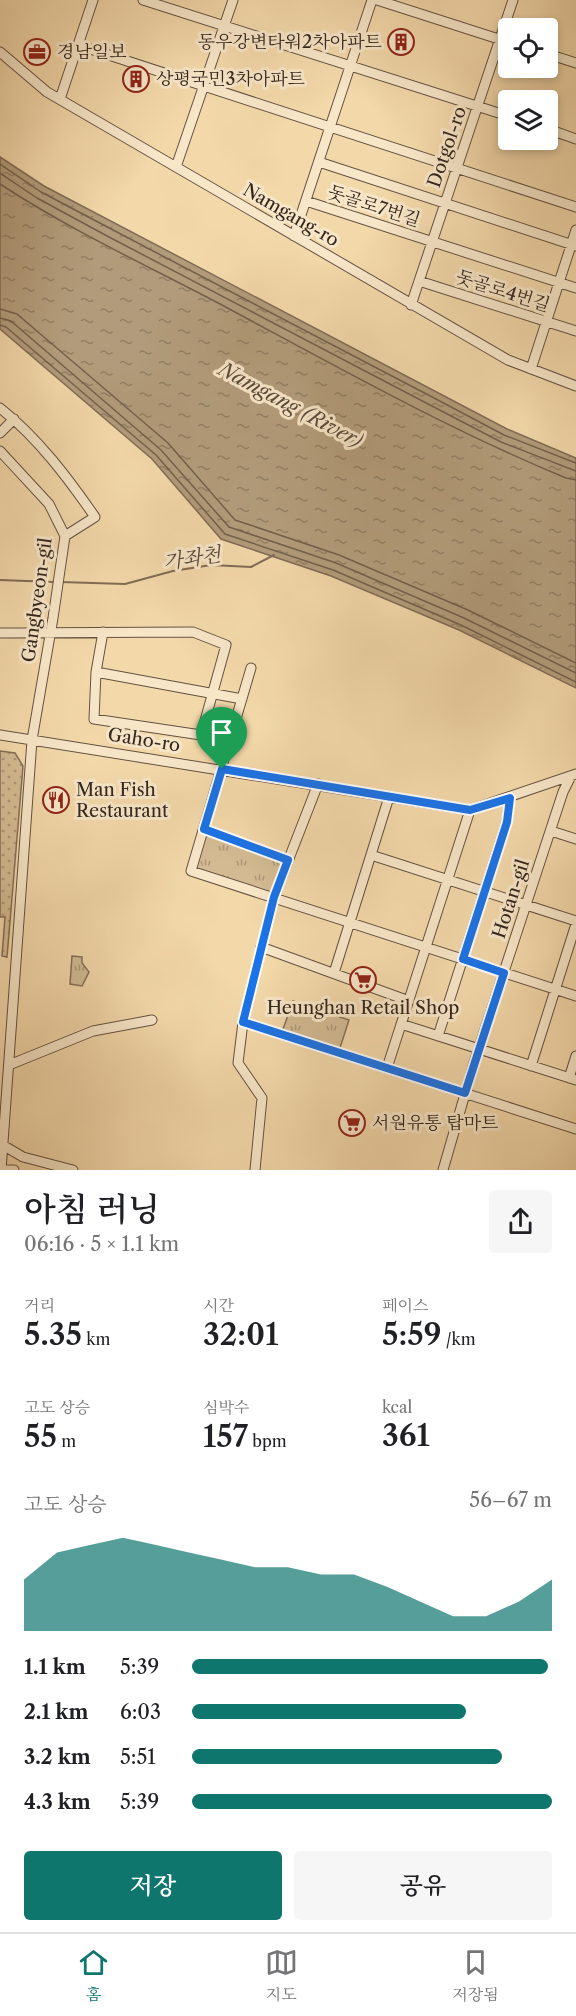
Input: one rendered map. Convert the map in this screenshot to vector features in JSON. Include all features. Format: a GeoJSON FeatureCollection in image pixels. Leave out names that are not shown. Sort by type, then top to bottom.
{"type":"FeatureCollection","features":[{"type":"Feature","properties":{"kind":"street"},"geometry":{"type":"LineString","coordinates":[[60,99],[93,0]]}},
{"type":"Feature","properties":{"kind":"street"},"geometry":{"type":"LineString","coordinates":[[143,0],[498,113]]}},
{"type":"Feature","properties":{"kind":"street"},"geometry":{"type":"LineString","coordinates":[[176,168],[233,0]]}},
{"type":"Feature","properties":{"kind":"street"},"geometry":{"type":"LineString","coordinates":[[294,236],[372,0]]}},
{"type":"Feature","properties":{"kind":"street"},"geometry":{"type":"LineString","coordinates":[[377,0],[498,38]]}},
{"type":"Feature","properties":{"kind":"street","name":"Dotgol-ro"},"geometry":{"type":"LineString","coordinates":[[509,18],[513,0]]}},
{"type":"Feature","properties":{"kind":"street"},"geometry":{"type":"LineString","coordinates":[[78,45],[576,207]]}},
{"type":"Feature","properties":{"kind":"street","name":"Namgang-ro"},"geometry":{"type":"LineString","coordinates":[[0,52],[60,99],[411,305],[508,360],[576,386]]}},
{"type":"Feature","properties":{"kind":"street","name":"Dotgol-ro"},"geometry":{"type":"LineString","coordinates":[[411,305],[478,106],[498,55]]}},
{"type":"Feature","properties":{"kind":"street"},"geometry":{"type":"LineString","coordinates":[[558,57],[576,63]]}},
{"type":"Feature","properties":{"kind":"street"},"geometry":{"type":"LineString","coordinates":[[558,133],[576,139]]}},
{"type":"Feature","properties":{"kind":"street"},"geometry":{"type":"LineString","coordinates":[[318,162],[574,245]]}},
{"type":"Feature","properties":{"kind":"street","name":"돗골로7번길"},"geometry":{"type":"LineString","coordinates":[[306,201],[576,288]]}},
{"type":"Feature","properties":{"kind":"street"},"geometry":{"type":"LineString","coordinates":[[531,369],[559,282],[574,245],[576,230]]}},
{"type":"Feature","properties":{"kind":"street","name":"돗골로4번길"},"geometry":{"type":"LineString","coordinates":[[419,281],[576,332]]}},
{"type":"Feature","properties":{"kind":"street"},"geometry":{"type":"LineString","coordinates":[[0,408],[14,419],[67,478],[95,518],[64,536]]}},
{"type":"Feature","properties":{"kind":"street"},"geometry":{"type":"LineString","coordinates":[[0,433],[14,419]]}},
{"type":"Feature","properties":{"kind":"street","name":"Gangbyeon-gil"},"geometry":{"type":"LineString","coordinates":[[0,451],[50,504],[64,536],[54,618],[32,740],[19,941],[0,1170]]}},
{"type":"Feature","properties":{"kind":"street"},"geometry":{"type":"LineString","coordinates":[[0,633],[51,632],[103,632],[193,632],[226,645],[201,735],[94,719],[96,672],[103,632]]}},
{"type":"Feature","properties":{"kind":"street"},"geometry":{"type":"LineString","coordinates":[[251,668],[191,871],[576,996]]}},
{"type":"Feature","properties":{"kind":"street"},"geometry":{"type":"LineString","coordinates":[[96,672],[242,699]]}},
{"type":"Feature","properties":{"kind":"street","name":"Gaho-ro"},"geometry":{"type":"LineString","coordinates":[[0,735],[470,810],[574,776]]}},
{"type":"Feature","properties":{"kind":"street","name":"Hotan-gil"},"geometry":{"type":"LineString","coordinates":[[443,1170],[465,1093],[550,831],[574,776]]}},
{"type":"Feature","properties":{"kind":"street"},"geometry":{"type":"LineString","coordinates":[[255,1170],[262,1098],[238,1063],[243,1022],[274,897],[318,784]]}},
{"type":"Feature","properties":{"kind":"street"},"geometry":{"type":"LineString","coordinates":[[334,974],[389,797]]}},
{"type":"Feature","properties":{"kind":"street"},"geometry":{"type":"LineString","coordinates":[[438,1036],[507,822],[510,798]]}},
{"type":"Feature","properties":{"kind":"street"},"geometry":{"type":"LineString","coordinates":[[387,1068],[470,810]]}},
{"type":"Feature","properties":{"kind":"street"},"geometry":{"type":"LineString","coordinates":[[204,829],[288,860]]}},
{"type":"Feature","properties":{"kind":"street"},"geometry":{"type":"LineString","coordinates":[[550,831],[576,839]]}},
{"type":"Feature","properties":{"kind":"street"},"geometry":{"type":"LineString","coordinates":[[371,855],[527,904],[576,922],[531,1066]]}},
{"type":"Feature","properties":{"kind":"street"},"geometry":{"type":"LineString","coordinates":[[261,947],[409,1000]]}},
{"type":"Feature","properties":{"kind":"street"},"geometry":{"type":"LineString","coordinates":[[9,1065],[93,1031],[152,1020]]}},
{"type":"Feature","properties":{"kind":"street"},"geometry":{"type":"LineString","coordinates":[[243,1022],[576,1129]]}},
{"type":"Feature","properties":{"kind":"street"},"geometry":{"type":"LineString","coordinates":[[401,1024],[572,1079],[576,1056]]}},
{"type":"Feature","properties":{"kind":"street"},"geometry":{"type":"LineString","coordinates":[[2,1144],[23,1157],[72,1170]]}},
{"type":"Feature","properties":{"kind":"street"},"geometry":{"type":"LineString","coordinates":[[0,1170],[14,1170]]}},
{"type":"Feature","properties":{"kind":"green space"},"geometry":{"type":"Polygon","coordinates":[[[0,751],[15,753],[23,766],[7,957],[2,956],[5,917],[0,917],[0,751]]]}},
{"type":"Feature","properties":{"kind":"green space"},"geometry":{"type":"Polygon","coordinates":[[[205,831],[286,861],[272,896],[193,871],[205,831]]]}},
{"type":"Feature","properties":{"kind":"green space"},"geometry":{"type":"Polygon","coordinates":[[[72,956],[82,957],[82,963],[89,972],[82,986],[70,984],[72,956]]]}},
{"type":"Feature","properties":{"kind":"green space"},"geometry":{"type":"Polygon","coordinates":[[[293,1001],[349,1020],[339,1051],[282,1032],[293,1001]]]}},
{"type":"Feature","properties":{"kind":"water","name":"Namgang (River)"},"geometry":{"type":"Polygon","coordinates":[[[0,157],[44,186],[507,429],[576,458],[576,688],[459,630],[331,576],[221,539],[152,459],[0,329],[0,157]]]}},
{"type":"Feature","properties":{"kind":"waterway","name":"가좌천"},"geometry":{"type":"LineString","coordinates":[[60,582],[125,584],[173,571],[211,565],[251,567],[274,555]]}},
{"type":"Feature","properties":{"kind":"waterway","name":"가좌천"},"geometry":{"type":"LineString","coordinates":[[0,580],[54,582]]}},
{"type":"Feature","properties":{"kind":"place","name":"동우강변타워2차아파트"},"geometry":{"type":"Point","coordinates":[401,42]}},
{"type":"Feature","properties":{"kind":"place","name":"경남일보"},"geometry":{"type":"Point","coordinates":[37,52]}},
{"type":"Feature","properties":{"kind":"place","name":"상평국민3차아파트"},"geometry":{"type":"Point","coordinates":[136,79]}},
{"type":"Feature","properties":{"kind":"place","name":"Man Fish Restaurant"},"geometry":{"type":"Point","coordinates":[56,800]}},
{"type":"Feature","properties":{"kind":"place","name":"Heunghan Retail Shop"},"geometry":{"type":"Point","coordinates":[363,980]}},
{"type":"Feature","properties":{"kind":"place","name":"서원유통 탑마트"},"geometry":{"type":"Point","coordinates":[352,1123]}},
{"type":"Feature","properties":{"kind":"route"},"geometry":{"type":"LineString","coordinates":[[222,769],[470,810],[510,798],[507,822],[463,959],[504,973],[465,1093],[243,1022],[274,897],[288,860],[204,829],[222,769]]}}]}
